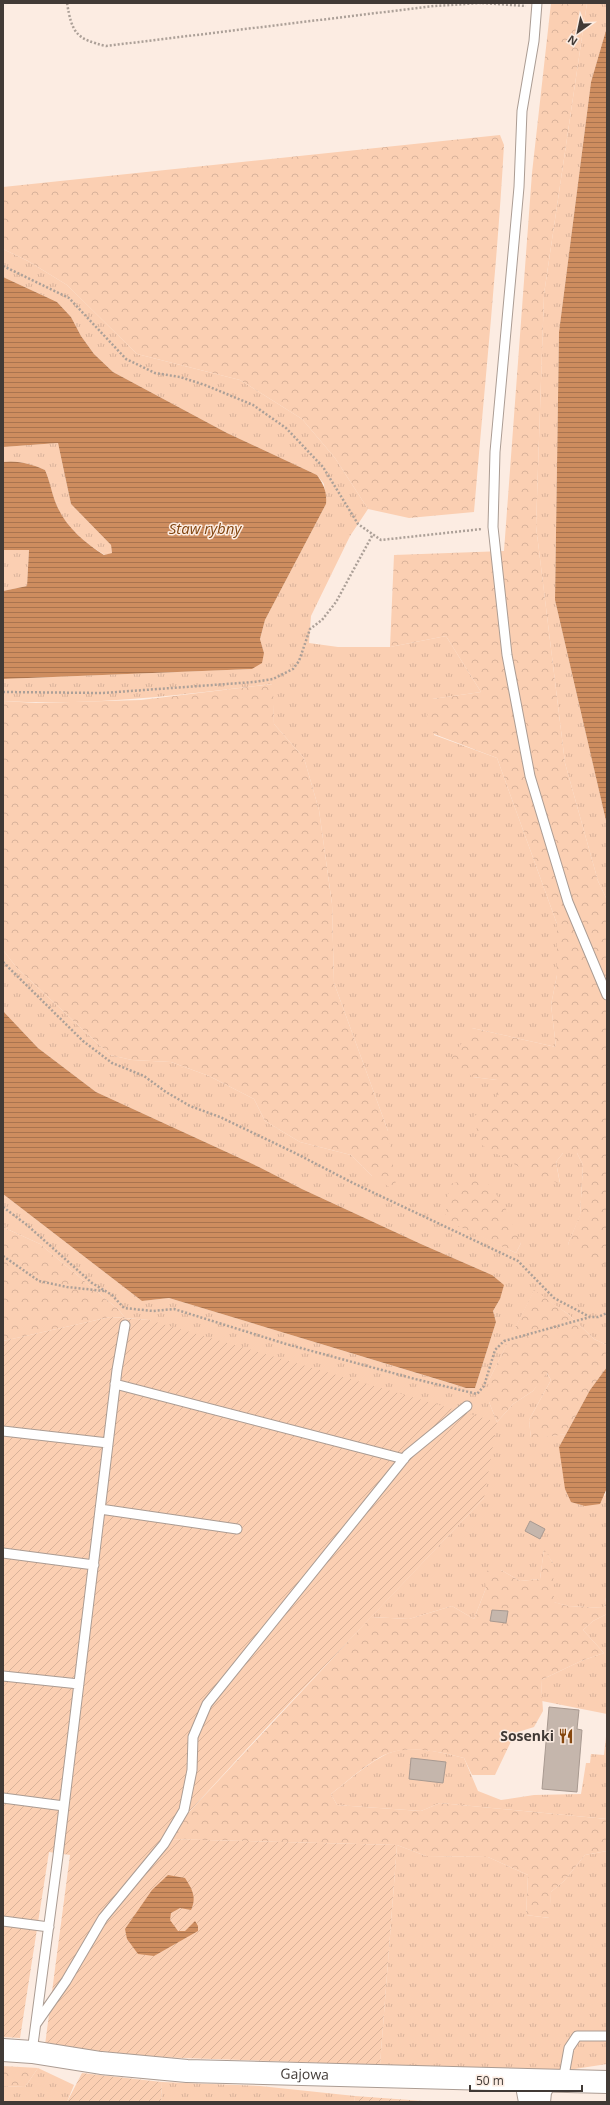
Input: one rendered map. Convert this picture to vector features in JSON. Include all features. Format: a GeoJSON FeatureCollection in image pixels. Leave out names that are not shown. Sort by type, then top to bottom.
{"type":"FeatureCollection","features":[{"type":"Feature","properties":{"kind":"street","name":"Gajowa"},"geometry":{"type":"LineString","coordinates":[[3,2050],[32,2052],[101,2063],[187,2071],[607,2082]]}},
{"type":"Feature","properties":{"kind":"street"},"geometry":{"type":"LineString","coordinates":[[524,2081],[528,2102]]}},
{"type":"Feature","properties":{"kind":"street"},"geometry":{"type":"LineString","coordinates":[[540,2102],[542,2092],[555,2081]]}},
{"type":"Feature","properties":{"kind":"lane"},"geometry":{"type":"LineString","coordinates":[[537,5],[534,41],[522,111],[519,187],[495,445],[493,527],[507,655],[530,776],[568,902],[607,995]]}},
{"type":"Feature","properties":{"kind":"lane"},"geometry":{"type":"LineString","coordinates":[[32,2052],[94,1565],[115,1384],[125,1324]]}},
{"type":"Feature","properties":{"kind":"lane"},"geometry":{"type":"LineString","coordinates":[[115,1384],[404,1459]]}},
{"type":"Feature","properties":{"kind":"lane"},"geometry":{"type":"LineString","coordinates":[[36,2024],[66,1981],[103,1918],[164,1844],[184,1810],[192,1770],[193,1737],[207,1704],[404,1459],[467,1406]]}},
{"type":"Feature","properties":{"kind":"lane"},"geometry":{"type":"LineString","coordinates":[[3,1430],[108,1443]]}},
{"type":"Feature","properties":{"kind":"lane"},"geometry":{"type":"LineString","coordinates":[[100,1509],[236,1529]]}},
{"type":"Feature","properties":{"kind":"lane"},"geometry":{"type":"LineString","coordinates":[[3,1553],[94,1565]]}},
{"type":"Feature","properties":{"kind":"lane"},"geometry":{"type":"LineString","coordinates":[[3,1676],[79,1684]]}},
{"type":"Feature","properties":{"kind":"lane"},"geometry":{"type":"LineString","coordinates":[[3,1798],[64,1806]]}},
{"type":"Feature","properties":{"kind":"lane"},"geometry":{"type":"LineString","coordinates":[[3,1921],[49,1927]]}},
{"type":"Feature","properties":{"kind":"lane"},"geometry":{"type":"LineString","coordinates":[[555,2081],[569,2048],[577,2036],[607,2036]]}},
{"type":"Feature","properties":{"kind":"path"},"geometry":{"type":"LineString","coordinates":[[67,3],[69,18],[75,31],[86,41],[106,46],[434,6],[482,3],[537,5]]}},
{"type":"Feature","properties":{"kind":"path"},"geometry":{"type":"LineString","coordinates":[[3,266],[68,298],[126,359],[155,373],[180,377],[205,385],[254,405],[286,428],[322,467],[358,524],[381,540],[493,527]]}},
{"type":"Feature","properties":{"kind":"path"},"geometry":{"type":"LineString","coordinates":[[3,692],[103,693],[254,682],[273,679],[283,675],[293,669],[299,661],[310,629],[322,620],[336,602],[373,534]]}},
{"type":"Feature","properties":{"kind":"path"},"geometry":{"type":"LineString","coordinates":[[3,962],[83,1041],[112,1063],[144,1076],[166,1092],[190,1106],[233,1123],[353,1183],[518,1261],[554,1298],[590,1317]]}},
{"type":"Feature","properties":{"kind":"path"},"geometry":{"type":"LineString","coordinates":[[3,1207],[27,1225],[92,1283],[106,1291],[124,1308],[153,1311],[174,1309],[286,1344],[477,1394],[484,1386],[495,1350],[504,1341],[607,1313]]}},
{"type":"Feature","properties":{"kind":"path"},"geometry":{"type":"LineString","coordinates":[[3,1256],[39,1281],[66,1287],[106,1291]]}},
{"type":"Feature","properties":{"kind":"green space"},"geometry":{"type":"Polygon","coordinates":[[[551,3],[587,3],[544,294],[536,526],[565,763],[598,881],[607,900],[607,1264],[590,1263],[568,1244],[580,1215],[583,1165],[577,1153],[563,1153],[556,1162],[560,1184],[519,1167],[480,1144],[474,1116],[497,1105],[497,1080],[473,1077],[449,1062],[472,1028],[556,1047],[551,1005],[557,975],[557,924],[497,758],[434,734],[426,720],[432,699],[481,692],[446,636],[390,647],[394,555],[504,551],[532,173],[551,3]]]}},
{"type":"Feature","properties":{"kind":"green space"},"geometry":{"type":"Polygon","coordinates":[[[587,3],[607,3],[607,27],[591,82],[559,332],[555,600],[607,825],[607,900],[598,881],[565,763],[536,526],[544,294],[587,3]]]}},
{"type":"Feature","properties":{"kind":"green space"},"geometry":{"type":"Polygon","coordinates":[[[500,135],[504,145],[501,191],[474,512],[409,518],[368,509],[335,458],[302,419],[240,380],[137,354],[67,285],[28,261],[3,249],[3,187],[500,135]]]}},
{"type":"Feature","properties":{"kind":"green space"},"geometry":{"type":"Polygon","coordinates":[[[3,249],[28,261],[67,285],[137,354],[240,380],[302,419],[335,458],[368,509],[350,536],[311,616],[309,643],[338,647],[390,647],[446,636],[481,692],[432,699],[434,735],[497,758],[557,924],[557,975],[551,1005],[556,1047],[472,1028],[473,1077],[497,1080],[497,1105],[560,1183],[556,1162],[563,1153],[577,1153],[583,1165],[580,1216],[568,1244],[607,1264],[607,1345],[594,1339],[568,1314],[534,1291],[489,1380],[489,1402],[497,1422],[513,1404],[533,1391],[546,1372],[551,1380],[529,1420],[531,1438],[566,1434],[559,1447],[605,1496],[607,1488],[607,1592],[604,1608],[568,1606],[553,1602],[553,1563],[544,1550],[540,1579],[520,1581],[501,1570],[486,1588],[474,1619],[452,1606],[409,1619],[371,1617],[484,1498],[149,1320],[125,1318],[119,1310],[40,1244],[7,1229],[3,1224],[3,1194],[142,1301],[169,1298],[466,1388],[475,1388],[496,1322],[493,1311],[500,1299],[492,1275],[421,1244],[96,1092],[38,1048],[3,1011],[3,950],[17,968],[110,1055],[132,1060],[171,1062],[209,1076],[254,1099],[265,1121],[300,1142],[351,1155],[372,1176],[388,1131],[334,983],[332,904],[319,810],[304,758],[274,724],[272,684],[172,696],[105,701],[3,701],[3,679],[252,669],[264,653],[260,639],[265,620],[326,504],[324,484],[317,475],[227,433],[113,372],[94,354],[81,336],[71,317],[57,302],[3,277],[3,249]],[[456,1224],[516,1253],[521,1243],[456,1224]]]}},
{"type":"Feature","properties":{"kind":"green space"},"geometry":{"type":"Polygon","coordinates":[[[58,443],[71,504],[111,545],[112,553],[105,555],[90,545],[83,540],[65,521],[57,506],[45,470],[25,463],[3,462],[3,447],[58,443]]]}},
{"type":"Feature","properties":{"kind":"green space"},"geometry":{"type":"Polygon","coordinates":[[[3,550],[29,550],[27,586],[3,591],[3,550]]]}},
{"type":"Feature","properties":{"kind":"green space"},"geometry":{"type":"Polygon","coordinates":[[[273,684],[274,724],[304,758],[319,810],[332,904],[334,983],[388,1131],[397,1192],[372,1176],[351,1155],[300,1142],[265,1121],[254,1099],[209,1076],[171,1062],[132,1060],[110,1055],[17,968],[3,950],[3,701],[36,703],[141,700],[273,684]]]}},
{"type":"Feature","properties":{"kind":"green space"},"geometry":{"type":"Polygon","coordinates":[[[483,1177],[504,1205],[521,1243],[516,1253],[445,1220],[449,1184],[483,1177]]]}},
{"type":"Feature","properties":{"kind":"green space"},"geometry":{"type":"Polygon","coordinates":[[[3,1224],[7,1229],[40,1244],[119,1310],[125,1318],[110,1317],[3,1341],[3,1224]]]}},
{"type":"Feature","properties":{"kind":"green space"},"geometry":{"type":"Polygon","coordinates":[[[534,1290],[568,1314],[594,1339],[607,1345],[607,1367],[590,1390],[566,1434],[531,1439],[529,1420],[551,1380],[547,1373],[533,1391],[513,1404],[497,1422],[489,1402],[489,1380],[534,1290]]]}},
{"type":"Feature","properties":{"kind":"green space"},"geometry":{"type":"Polygon","coordinates":[[[110,1317],[149,1320],[497,1422],[484,1498],[269,1725],[164,1839],[397,1845],[380,2065],[154,2057],[45,2045],[70,1855],[49,1852],[20,2038],[3,2037],[3,1341],[110,1317]]]}},
{"type":"Feature","properties":{"kind":"green space"},"geometry":{"type":"Polygon","coordinates":[[[544,1549],[553,1563],[554,1602],[568,1606],[604,1608],[607,1592],[607,1614],[593,1621],[583,1630],[604,1653],[581,1661],[541,1680],[543,1711],[534,1727],[515,1733],[495,1775],[472,1775],[464,1758],[424,1750],[404,1750],[378,1758],[331,1794],[337,1805],[421,1811],[440,1803],[607,1819],[607,1851],[585,1855],[564,1881],[551,1892],[550,1918],[526,1915],[528,1875],[488,1857],[426,1856],[397,1845],[164,1839],[371,1617],[409,1619],[452,1606],[474,1619],[486,1588],[483,1571],[501,1570],[520,1581],[540,1579],[544,1549]]]}},
{"type":"Feature","properties":{"kind":"green space"},"geometry":{"type":"Polygon","coordinates":[[[607,1614],[607,1714],[542,1701],[541,1680],[581,1661],[604,1653],[583,1630],[593,1621],[607,1614]]]}},
{"type":"Feature","properties":{"kind":"green space"},"geometry":{"type":"Polygon","coordinates":[[[607,1727],[607,1819],[440,1803],[421,1811],[337,1805],[331,1794],[363,1769],[383,1756],[392,1752],[412,1749],[433,1751],[464,1758],[478,1791],[501,1800],[534,1795],[581,1794],[586,1763],[590,1763],[591,1754],[604,1755],[607,1727]]]}},
{"type":"Feature","properties":{"kind":"green space"},"geometry":{"type":"Polygon","coordinates":[[[397,1845],[426,1856],[488,1857],[528,1875],[526,1915],[549,1918],[551,1892],[564,1881],[585,1855],[607,1851],[607,2064],[568,2070],[380,2065],[397,1845]]]}},
{"type":"Feature","properties":{"kind":"green space"},"geometry":{"type":"Polygon","coordinates":[[[3,2066],[38,2068],[25,2087],[3,2086],[3,2066]]]}},
{"type":"Feature","properties":{"kind":"green space"},"geometry":{"type":"Polygon","coordinates":[[[38,2068],[74,2085],[67,2102],[3,2102],[3,2086],[25,2087],[38,2068]]]}},
{"type":"Feature","properties":{"kind":"green space"},"geometry":{"type":"Polygon","coordinates":[[[82,2073],[162,2082],[161,2102],[67,2102],[82,2073]]]}},
{"type":"Feature","properties":{"kind":"green space"},"geometry":{"type":"Polygon","coordinates":[[[162,2082],[260,2086],[355,2096],[354,2102],[161,2102],[162,2082]]]}},
{"type":"Feature","properties":{"kind":"green space"},"geometry":{"type":"Polygon","coordinates":[[[355,2096],[437,2102],[354,2102],[355,2096]]]}},
{"type":"Feature","properties":{"kind":"water"},"geometry":{"type":"Polygon","coordinates":[[[607,27],[607,825],[555,600],[559,332],[591,82],[607,27]]]}},
{"type":"Feature","properties":{"kind":"water","name":"Staw rybny"},"geometry":{"type":"Polygon","coordinates":[[[3,277],[57,302],[71,317],[81,336],[94,354],[113,372],[227,433],[317,475],[323,485],[326,504],[265,620],[260,639],[264,653],[262,663],[252,669],[3,679],[3,591],[27,586],[29,550],[3,550],[3,462],[25,463],[45,470],[57,506],[65,521],[83,540],[104,555],[112,553],[111,545],[71,504],[58,443],[3,447],[3,277]]]}},
{"type":"Feature","properties":{"kind":"water"},"geometry":{"type":"Polygon","coordinates":[[[3,1011],[38,1048],[96,1092],[421,1244],[492,1275],[504,1285],[500,1299],[493,1311],[496,1322],[475,1388],[466,1388],[169,1298],[142,1301],[3,1194],[3,1011]]]}},
{"type":"Feature","properties":{"kind":"water"},"geometry":{"type":"Polygon","coordinates":[[[607,1367],[607,1488],[600,1504],[585,1506],[571,1502],[565,1489],[559,1447],[590,1390],[607,1367]]]}},
{"type":"Feature","properties":{"kind":"water"},"geometry":{"type":"Polygon","coordinates":[[[168,1875],[185,1878],[194,1897],[191,1910],[180,1908],[171,1913],[170,1920],[178,1931],[185,1931],[195,1921],[198,1926],[198,1931],[154,1956],[138,1954],[127,1939],[125,1929],[152,1890],[168,1875]]]}},
{"type":"Feature","properties":{"kind":"building"},"geometry":{"type":"Polygon","coordinates":[[[530,1521],[545,1529],[540,1539],[525,1531],[530,1521]]]}},
{"type":"Feature","properties":{"kind":"building"},"geometry":{"type":"Polygon","coordinates":[[[492,1610],[508,1611],[506,1623],[490,1621],[492,1610]]]}},
{"type":"Feature","properties":{"kind":"building"},"geometry":{"type":"Polygon","coordinates":[[[549,1707],[579,1710],[577,1729],[582,1730],[577,1792],[542,1789],[549,1707]]]}},
{"type":"Feature","properties":{"kind":"building"},"geometry":{"type":"Polygon","coordinates":[[[411,1758],[446,1762],[443,1783],[409,1779],[411,1758]]]}},
{"type":"Feature","properties":{"kind":"place","name":"Sosenki"},"geometry":{"type":"Point","coordinates":[566,1736]}}]}
